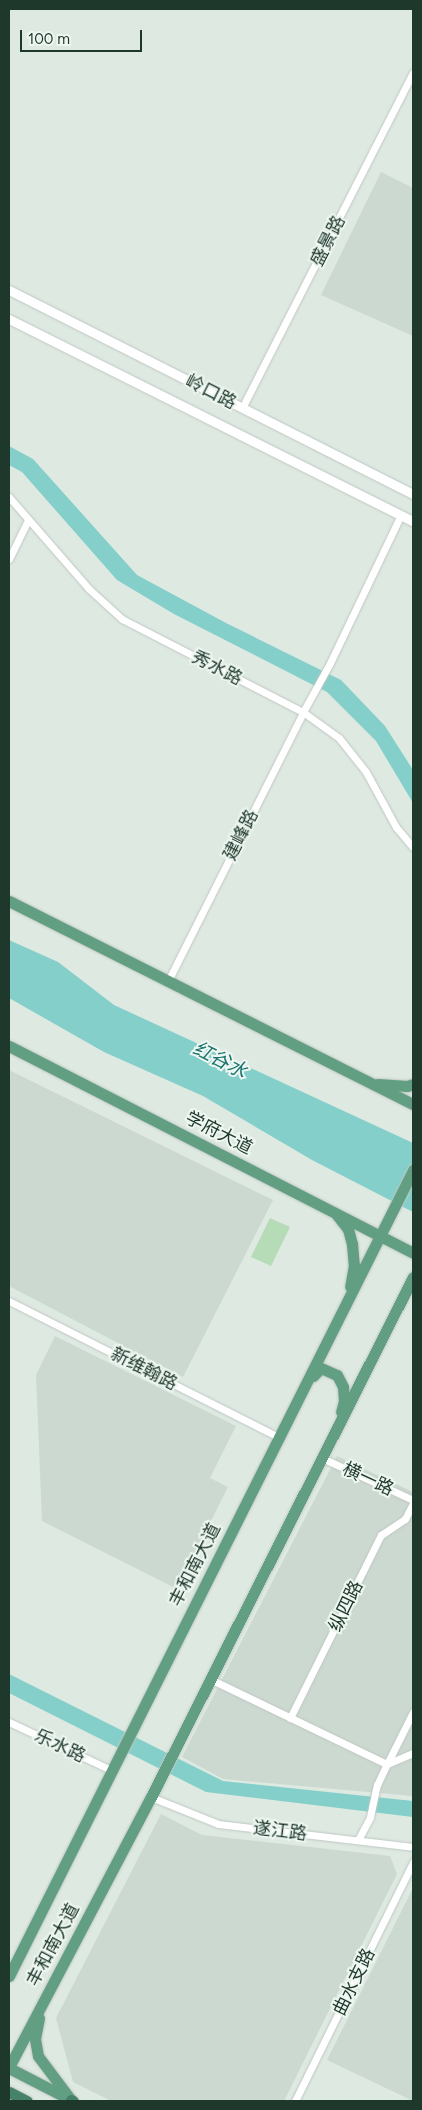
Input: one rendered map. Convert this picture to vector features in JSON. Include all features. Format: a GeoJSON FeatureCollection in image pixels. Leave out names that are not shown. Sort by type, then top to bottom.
{"type":"FeatureCollection","features":[{"type":"Feature","properties":{"kind":"highway"},"geometry":{"type":"LineString","coordinates":[[9,2092],[27,2101]]}},
{"type":"Feature","properties":{"kind":"main road"},"geometry":{"type":"LineString","coordinates":[[9,901],[413,1104]]}},
{"type":"Feature","properties":{"kind":"main road","name":"学府大道"},"geometry":{"type":"LineString","coordinates":[[9,1046],[413,1252]]}},
{"type":"Feature","properties":{"kind":"main road"},"geometry":{"type":"LineString","coordinates":[[370,1083],[389,1085],[413,1084]]}},
{"type":"Feature","properties":{"kind":"main road","name":"丰和南大道"},"geometry":{"type":"LineString","coordinates":[[9,1976],[413,1170]]}},
{"type":"Feature","properties":{"kind":"main road"},"geometry":{"type":"LineString","coordinates":[[332,1210],[348,1229],[352,1244],[354,1265],[348,1298]]}},
{"type":"Feature","properties":{"kind":"main road","name":"丰和南大道"},"geometry":{"type":"LineString","coordinates":[[9,2068],[151,1797],[413,1278]]}},
{"type":"Feature","properties":{"kind":"main road"},"geometry":{"type":"LineString","coordinates":[[395,1314],[413,1288]]}},
{"type":"Feature","properties":{"kind":"main road"},"geometry":{"type":"LineString","coordinates":[[295,1404],[316,1371],[321,1368],[331,1370],[337,1375],[343,1386],[344,1400],[338,1426]]}},
{"type":"Feature","properties":{"kind":"main road"},"geometry":{"type":"LineString","coordinates":[[9,1968],[20,1955]]}},
{"type":"Feature","properties":{"kind":"main road"},"geometry":{"type":"LineString","coordinates":[[41,2006],[35,2039],[38,2056],[73,2101]]}},
{"type":"Feature","properties":{"kind":"main road"},"geometry":{"type":"LineString","coordinates":[[9,2068],[73,2101]]}},
{"type":"Feature","properties":{"kind":"street","name":"盛景路"},"geometry":{"type":"LineString","coordinates":[[242,408],[413,73]]}},
{"type":"Feature","properties":{"kind":"street","name":"岭口路"},"geometry":{"type":"LineString","coordinates":[[9,290],[413,494]]}},
{"type":"Feature","properties":{"kind":"street","name":"岭口路"},"geometry":{"type":"LineString","coordinates":[[9,319],[413,521]]}},
{"type":"Feature","properties":{"kind":"street","name":"秀水路"},"geometry":{"type":"LineString","coordinates":[[9,497],[89,589],[122,620],[303,712],[339,738],[366,772],[396,826],[413,847]]}},
{"type":"Feature","properties":{"kind":"street","name":"建峰路"},"geometry":{"type":"LineString","coordinates":[[168,981],[303,712],[326,671],[401,515]]}},
{"type":"Feature","properties":{"kind":"street"},"geometry":{"type":"LineString","coordinates":[[9,559],[28,520]]}},
{"type":"Feature","properties":{"kind":"street","name":"新维翰路"},"geometry":{"type":"LineString","coordinates":[[9,1301],[278,1437]]}},
{"type":"Feature","properties":{"kind":"street","name":"横一路"},"geometry":{"type":"LineString","coordinates":[[322,1458],[413,1501]]}},
{"type":"Feature","properties":{"kind":"street","name":"纵四路"},"geometry":{"type":"LineString","coordinates":[[290,1718],[381,1535],[405,1519],[413,1501]]}},
{"type":"Feature","properties":{"kind":"street"},"geometry":{"type":"LineString","coordinates":[[210,1680],[387,1764],[413,1753]]}},
{"type":"Feature","properties":{"kind":"street"},"geometry":{"type":"LineString","coordinates":[[358,1840],[370,1817],[378,1785],[387,1764],[413,1712]]}},
{"type":"Feature","properties":{"kind":"street","name":"乐水路"},"geometry":{"type":"LineString","coordinates":[[9,1722],[111,1770]]}},
{"type":"Feature","properties":{"kind":"street","name":"遂江路"},"geometry":{"type":"LineString","coordinates":[[151,1797],[218,1824],[413,1847]]}},
{"type":"Feature","properties":{"kind":"street","name":"曲水支路"},"geometry":{"type":"LineString","coordinates":[[295,2101],[413,1862]]}},
{"type":"Feature","properties":{"kind":"shaded area"},"geometry":{"type":"Polygon","coordinates":[[[381,172],[413,188],[413,336],[321,295],[381,172]]]}},
{"type":"Feature","properties":{"kind":"shaded area"},"geometry":{"type":"Polygon","coordinates":[[[9,1070],[273,1200],[183,1377],[9,1286],[9,1070]]]}},
{"type":"Feature","properties":{"kind":"shaded area"},"geometry":{"type":"Polygon","coordinates":[[[55,1336],[236,1426],[210,1478],[228,1487],[177,1589],[42,1521],[36,1375],[55,1336]]]}},
{"type":"Feature","properties":{"kind":"shaded area"},"geometry":{"type":"Polygon","coordinates":[[[337,1456],[413,1492],[413,1796],[223,1779],[182,1757],[337,1456]]]}},
{"type":"Feature","properties":{"kind":"shaded area"},"geometry":{"type":"Polygon","coordinates":[[[161,1814],[202,1835],[390,1856],[397,1874],[284,2101],[111,2101],[73,2082],[56,2018],[161,1814]]]}},
{"type":"Feature","properties":{"kind":"shaded area"},"geometry":{"type":"Polygon","coordinates":[[[413,1888],[413,2101],[327,2060],[413,1888]]]}},
{"type":"Feature","properties":{"kind":"green space"},"geometry":{"type":"Polygon","coordinates":[[[270,1218],[290,1227],[271,1266],[251,1257],[270,1218]]]}},
{"type":"Feature","properties":{"kind":"water"},"geometry":{"type":"Polygon","coordinates":[[[9,446],[33,459],[137,575],[226,623],[341,680],[385,726],[413,770],[413,803],[376,741],[327,692],[174,614],[117,580],[22,472],[9,465],[9,446]]]}},
{"type":"Feature","properties":{"kind":"water","name":"红谷水"},"geometry":{"type":"Polygon","coordinates":[[[9,940],[58,962],[114,1005],[413,1143],[413,1212],[312,1160],[203,1096],[104,1052],[9,998],[9,940]]]}},
{"type":"Feature","properties":{"kind":"water"},"geometry":{"type":"Polygon","coordinates":[[[9,1674],[223,1781],[413,1801],[413,1817],[206,1792],[9,1693],[9,1674]]]}}]}
